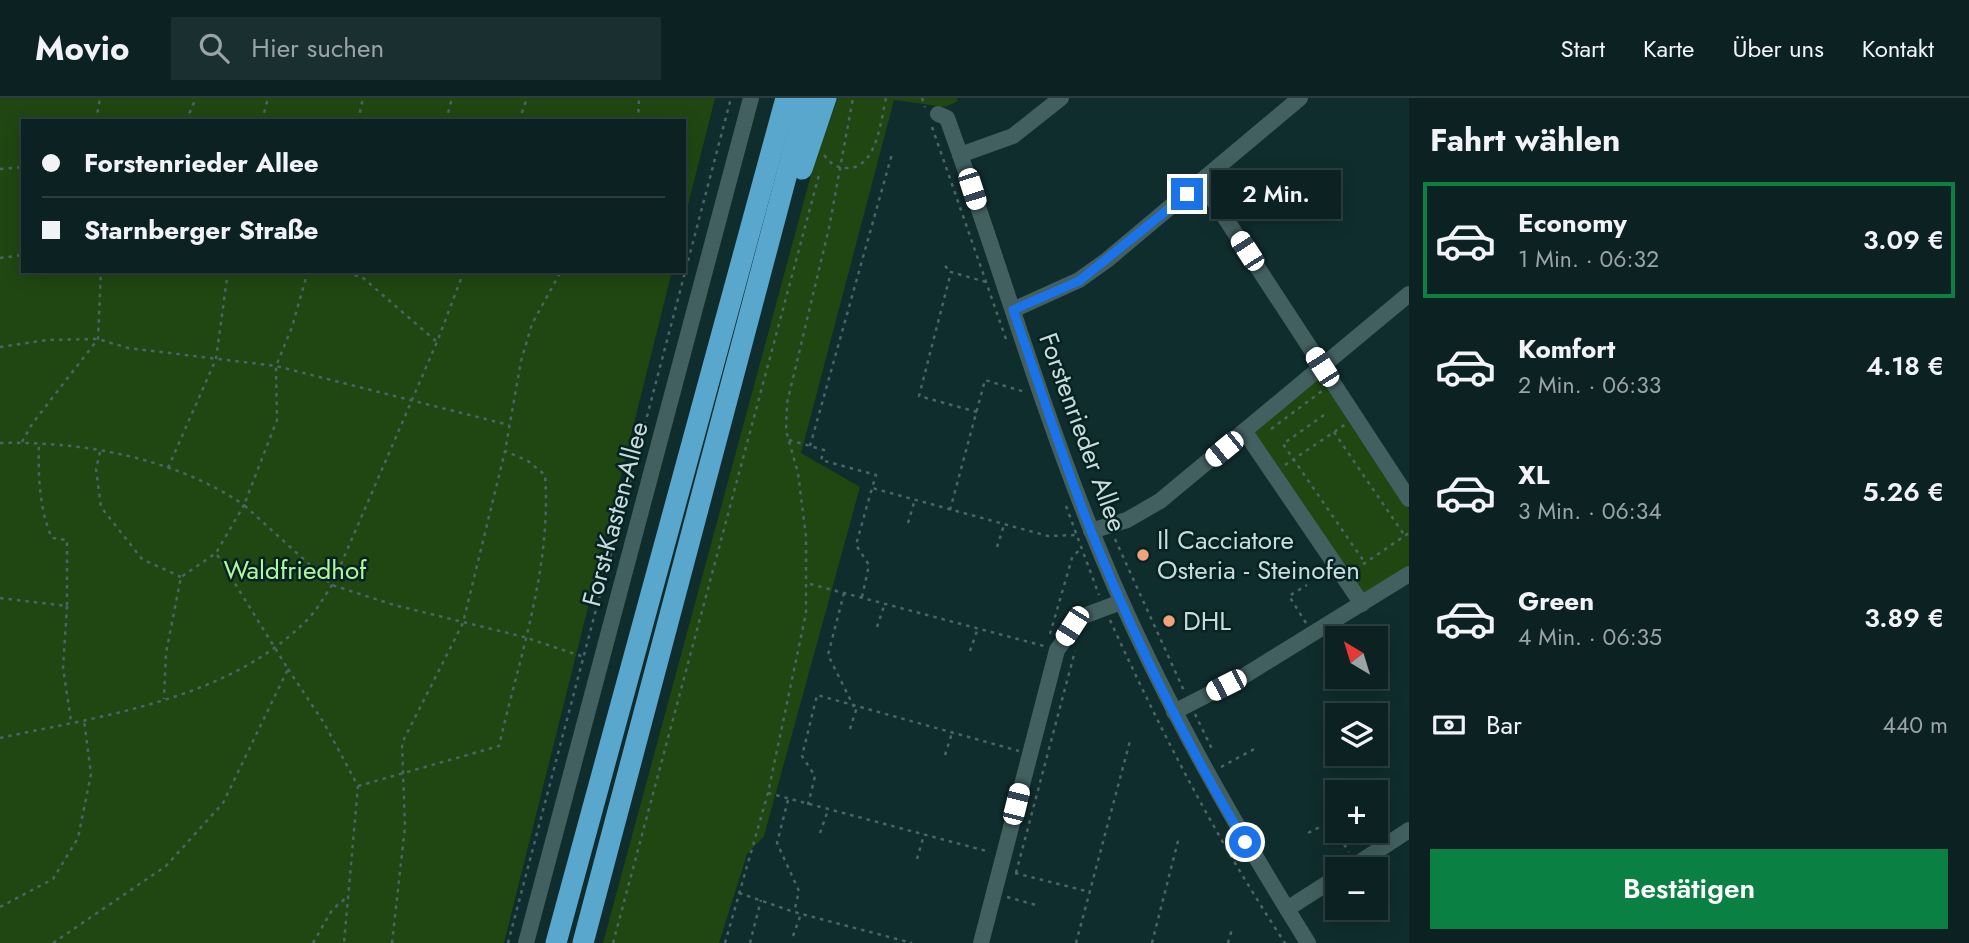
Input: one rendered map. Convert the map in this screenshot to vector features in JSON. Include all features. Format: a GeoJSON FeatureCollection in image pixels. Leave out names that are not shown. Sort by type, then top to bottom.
{"type":"FeatureCollection","features":[{"type":"Feature","properties":{"kind":"highway"},"geometry":{"type":"LineString","coordinates":[[556,943],[786,98]]}},
{"type":"Feature","properties":{"kind":"highway"},"geometry":{"type":"LineString","coordinates":[[583,943],[807,98]]}},
{"type":"Feature","properties":{"kind":"highway"},"geometry":{"type":"LineString","coordinates":[[768,248],[787,212],[826,98]]}},
{"type":"Feature","properties":{"kind":"street","name":"Forst-Kasten-Allee"},"geometry":{"type":"LineString","coordinates":[[526,943],[751,98]]}},
{"type":"Feature","properties":{"kind":"street"},"geometry":{"type":"LineString","coordinates":[[960,155],[1013,136],[1061,98]]}},
{"type":"Feature","properties":{"kind":"street"},"geometry":{"type":"LineString","coordinates":[[1013,310],[1079,281],[1300,98]]}},
{"type":"Feature","properties":{"kind":"street","name":"Forstenrieder Allee"},"geometry":{"type":"LineString","coordinates":[[933,114],[947,118],[1013,310],[1098,529],[1121,602],[1174,712],[1235,825],[1308,943]]}},
{"type":"Feature","properties":{"kind":"street"},"geometry":{"type":"LineString","coordinates":[[1201,181],[1409,499]]}},
{"type":"Feature","properties":{"kind":"street"},"geometry":{"type":"LineString","coordinates":[[1098,529],[1127,520],[1160,500],[1249,437],[1322,367],[1409,294]]}},
{"type":"Feature","properties":{"kind":"street"},"geometry":{"type":"LineString","coordinates":[[1249,437],[1362,604]]}},
{"type":"Feature","properties":{"kind":"street"},"geometry":{"type":"LineString","coordinates":[[1174,712],[1244,676],[1409,575]]}},
{"type":"Feature","properties":{"kind":"street"},"geometry":{"type":"LineString","coordinates":[[981,943],[994,894],[1007,866],[1052,648],[1081,617],[1121,602]]}},
{"type":"Feature","properties":{"kind":"street"},"geometry":{"type":"LineString","coordinates":[[1367,857],[1409,830]]}},
{"type":"Feature","properties":{"kind":"street"},"geometry":{"type":"LineString","coordinates":[[1287,909],[1325,885]]}},
{"type":"Feature","properties":{"kind":"path"},"geometry":{"type":"LineString","coordinates":[[96,119],[100,98]]}},
{"type":"Feature","properties":{"kind":"path"},"geometry":{"type":"LineString","coordinates":[[187,119],[196,98]]}},
{"type":"Feature","properties":{"kind":"path"},"geometry":{"type":"LineString","coordinates":[[263,119],[268,98]]}},
{"type":"Feature","properties":{"kind":"path"},"geometry":{"type":"LineString","coordinates":[[358,119],[363,98]]}},
{"type":"Feature","properties":{"kind":"path"},"geometry":{"type":"LineString","coordinates":[[447,119],[452,98]]}},
{"type":"Feature","properties":{"kind":"path"},"geometry":{"type":"LineString","coordinates":[[520,119],[527,99],[522,98]]}},
{"type":"Feature","properties":{"kind":"path"},"geometry":{"type":"LineString","coordinates":[[638,119],[639,98]]}},
{"type":"Feature","properties":{"kind":"path"},"geometry":{"type":"LineString","coordinates":[[686,269],[731,98]]}},
{"type":"Feature","properties":{"kind":"path"},"geometry":{"type":"LineString","coordinates":[[725,943],[768,793],[806,612],[808,584],[798,473],[788,440],[787,403],[841,168],[853,98]]}},
{"type":"Feature","properties":{"kind":"path"},"geometry":{"type":"LineString","coordinates":[[613,943],[824,155],[831,164],[841,168],[854,168],[868,157],[886,98]]}},
{"type":"Feature","properties":{"kind":"path"},"geometry":{"type":"LineString","coordinates":[[922,98],[933,114]]}},
{"type":"Feature","properties":{"kind":"path"},"geometry":{"type":"LineString","coordinates":[[810,446],[892,154]]}},
{"type":"Feature","properties":{"kind":"path"},"geometry":{"type":"LineString","coordinates":[[0,169],[21,167]]}},
{"type":"Feature","properties":{"kind":"path"},"geometry":{"type":"LineString","coordinates":[[0,258],[21,255]]}},
{"type":"Feature","properties":{"kind":"path"},"geometry":{"type":"LineString","coordinates":[[945,266],[951,272],[986,282]]}},
{"type":"Feature","properties":{"kind":"path"},"geometry":{"type":"LineString","coordinates":[[951,272],[919,396],[977,412]]}},
{"type":"Feature","properties":{"kind":"path"},"geometry":{"type":"LineString","coordinates":[[22,442],[32,424],[98,339],[101,273]]}},
{"type":"Feature","properties":{"kind":"path"},"geometry":{"type":"LineString","coordinates":[[168,468],[216,359],[228,273]]}},
{"type":"Feature","properties":{"kind":"path"},"geometry":{"type":"LineString","coordinates":[[164,699],[166,653],[181,577],[216,553],[244,505],[277,420],[276,366],[292,327],[307,273]]}},
{"type":"Feature","properties":{"kind":"path"},"geometry":{"type":"LineString","coordinates":[[346,273],[362,277],[437,342]]}},
{"type":"Feature","properties":{"kind":"path"},"geometry":{"type":"LineString","coordinates":[[0,738],[164,699],[215,682],[277,647],[309,618],[332,585],[437,342],[463,273]]}},
{"type":"Feature","properties":{"kind":"path"},"geometry":{"type":"LineString","coordinates":[[392,943],[405,827],[402,743],[463,623],[505,451],[532,324],[560,273]]}},
{"type":"Feature","properties":{"kind":"path"},"geometry":{"type":"LineString","coordinates":[[508,943],[685,273]]}},
{"type":"Feature","properties":{"kind":"path"},"geometry":{"type":"LineString","coordinates":[[0,347],[47,340],[98,339],[128,348],[276,366],[412,398],[509,425]]}},
{"type":"Feature","properties":{"kind":"path"},"geometry":{"type":"LineString","coordinates":[[950,510],[985,380],[1025,392]]}},
{"type":"Feature","properties":{"kind":"path"},"geometry":{"type":"LineString","coordinates":[[1249,437],[1333,383]]}},
{"type":"Feature","properties":{"kind":"path"},"geometry":{"type":"LineString","coordinates":[[1324,415],[1283,444],[1365,563]]}},
{"type":"Feature","properties":{"kind":"path"},"geometry":{"type":"LineString","coordinates":[[1273,473],[1356,417]]}},
{"type":"Feature","properties":{"kind":"path"},"geometry":{"type":"LineString","coordinates":[[1334,432],[1405,536]]}},
{"type":"Feature","properties":{"kind":"path"},"geometry":{"type":"LineString","coordinates":[[788,440],[824,450],[821,460],[876,475],[856,545],[869,565],[862,597]]}},
{"type":"Feature","properties":{"kind":"path"},"geometry":{"type":"LineString","coordinates":[[0,443],[39,443],[100,452],[168,468],[204,480],[244,505],[332,585],[463,623],[524,637],[584,657]]}},
{"type":"Feature","properties":{"kind":"path"},"geometry":{"type":"LineString","coordinates":[[39,443],[38,471],[46,524],[52,538],[66,540],[67,606],[63,668],[71,722]]}},
{"type":"Feature","properties":{"kind":"path"},"geometry":{"type":"LineString","coordinates":[[358,786],[499,746],[540,575],[548,513],[545,475],[528,461],[505,451]]}},
{"type":"Feature","properties":{"kind":"path"},"geometry":{"type":"LineString","coordinates":[[100,452],[96,469],[101,507],[142,559],[181,577]]}},
{"type":"Feature","properties":{"kind":"path"},"geometry":{"type":"LineString","coordinates":[[872,488],[1048,536],[1076,536],[1098,529],[1115,540],[1189,704],[1221,767],[1256,748]]}},
{"type":"Feature","properties":{"kind":"path"},"geometry":{"type":"LineString","coordinates":[[908,523],[915,499]]}},
{"type":"Feature","properties":{"kind":"path"},"geometry":{"type":"LineString","coordinates":[[997,547],[1004,525]]}},
{"type":"Feature","properties":{"kind":"path"},"geometry":{"type":"LineString","coordinates":[[1344,577],[1409,533]]}},
{"type":"Feature","properties":{"kind":"path"},"geometry":{"type":"LineString","coordinates":[[1052,648],[1072,558],[1080,549]]}},
{"type":"Feature","properties":{"kind":"path"},"geometry":{"type":"LineString","coordinates":[[216,553],[324,723],[358,786],[344,943]]}},
{"type":"Feature","properties":{"kind":"path"},"geometry":{"type":"LineString","coordinates":[[808,584],[1074,654]]}},
{"type":"Feature","properties":{"kind":"path"},"geometry":{"type":"LineString","coordinates":[[1307,585],[1289,597],[1313,634]]}},
{"type":"Feature","properties":{"kind":"path"},"geometry":{"type":"LineString","coordinates":[[844,593],[828,655],[856,707],[850,729]]}},
{"type":"Feature","properties":{"kind":"path"},"geometry":{"type":"LineString","coordinates":[[0,598],[67,606]]}},
{"type":"Feature","properties":{"kind":"path"},"geometry":{"type":"LineString","coordinates":[[877,626],[885,603]]}},
{"type":"Feature","properties":{"kind":"path"},"geometry":{"type":"LineString","coordinates":[[970,651],[978,628]]}},
{"type":"Feature","properties":{"kind":"path"},"geometry":{"type":"LineString","coordinates":[[1007,866],[1077,643]]}},
{"type":"Feature","properties":{"kind":"path"},"geometry":{"type":"LineString","coordinates":[[53,943],[166,866],[223,803],[288,669]]}},
{"type":"Feature","properties":{"kind":"path"},"geometry":{"type":"LineString","coordinates":[[808,805],[815,776],[802,756],[817,695],[1029,753]]}},
{"type":"Feature","properties":{"kind":"path"},"geometry":{"type":"LineString","coordinates":[[0,907],[53,879],[78,838],[91,774],[83,719]]}},
{"type":"Feature","properties":{"kind":"path"},"geometry":{"type":"LineString","coordinates":[[945,755],[952,733]]}},
{"type":"Feature","properties":{"kind":"path"},"geometry":{"type":"LineString","coordinates":[[1076,943],[1130,741]]}},
{"type":"Feature","properties":{"kind":"path"},"geometry":{"type":"LineString","coordinates":[[768,793],[924,835],[1007,866],[1090,892]]}},
{"type":"Feature","properties":{"kind":"path"},"geometry":{"type":"LineString","coordinates":[[788,799],[777,843],[799,891],[794,912]]}},
{"type":"Feature","properties":{"kind":"path"},"geometry":{"type":"LineString","coordinates":[[820,833],[828,810]]}},
{"type":"Feature","properties":{"kind":"path"},"geometry":{"type":"LineString","coordinates":[[1308,833],[1330,822],[1347,857]]}},
{"type":"Feature","properties":{"kind":"path"},"geometry":{"type":"LineString","coordinates":[[917,859],[924,835]]}},
{"type":"Feature","properties":{"kind":"path"},"geometry":{"type":"LineString","coordinates":[[1152,943],[1180,837]]}},
{"type":"Feature","properties":{"kind":"path"},"geometry":{"type":"LineString","coordinates":[[739,893],[794,912],[912,943]]}},
{"type":"Feature","properties":{"kind":"path"},"geometry":{"type":"LineString","coordinates":[[994,894],[1036,905]]}},
{"type":"Feature","properties":{"kind":"path"},"geometry":{"type":"LineString","coordinates":[[313,943],[332,910],[349,895]]}},
{"type":"Feature","properties":{"kind":"path"},"geometry":{"type":"LineString","coordinates":[[750,943],[761,900]]}},
{"type":"Feature","properties":{"kind":"path"},"geometry":{"type":"LineString","coordinates":[[793,936],[801,914]]}},
{"type":"Feature","properties":{"kind":"path"},"geometry":{"type":"LineString","coordinates":[[1228,943],[1232,929]]}},
{"type":"Feature","properties":{"kind":"green space","name":"Waldfriedhof"},"geometry":{"type":"Polygon","coordinates":[[[0,98],[715,98],[686,213],[686,119],[21,119],[21,273],[672,273],[504,943],[0,943],[0,98]]]}},
{"type":"Feature","properties":{"kind":"green space"},"geometry":{"type":"Polygon","coordinates":[[[838,98],[956,98],[958,101],[945,107],[894,100],[801,453],[860,487],[764,836],[747,854],[719,943],[603,943],[814,164],[838,98]]]}},
{"type":"Feature","properties":{"kind":"green space"},"geometry":{"type":"Polygon","coordinates":[[[1322,377],[1409,509],[1409,565],[1362,595],[1252,433],[1322,377]]]}},
{"type":"Feature","properties":{"kind":"place","name":"Il Cacciatore Osteria - Steinofen"},"geometry":{"type":"Point","coordinates":[1143,555]}},
{"type":"Feature","properties":{"kind":"place","name":"DHL"},"geometry":{"type":"Point","coordinates":[1169,621]}},
{"type":"Feature","properties":{"kind":"route"},"geometry":{"type":"LineString","coordinates":[[1187,194],[1079,281],[1013,310],[1061,450],[1121,602],[1161,688],[1245,842]]}}]}
